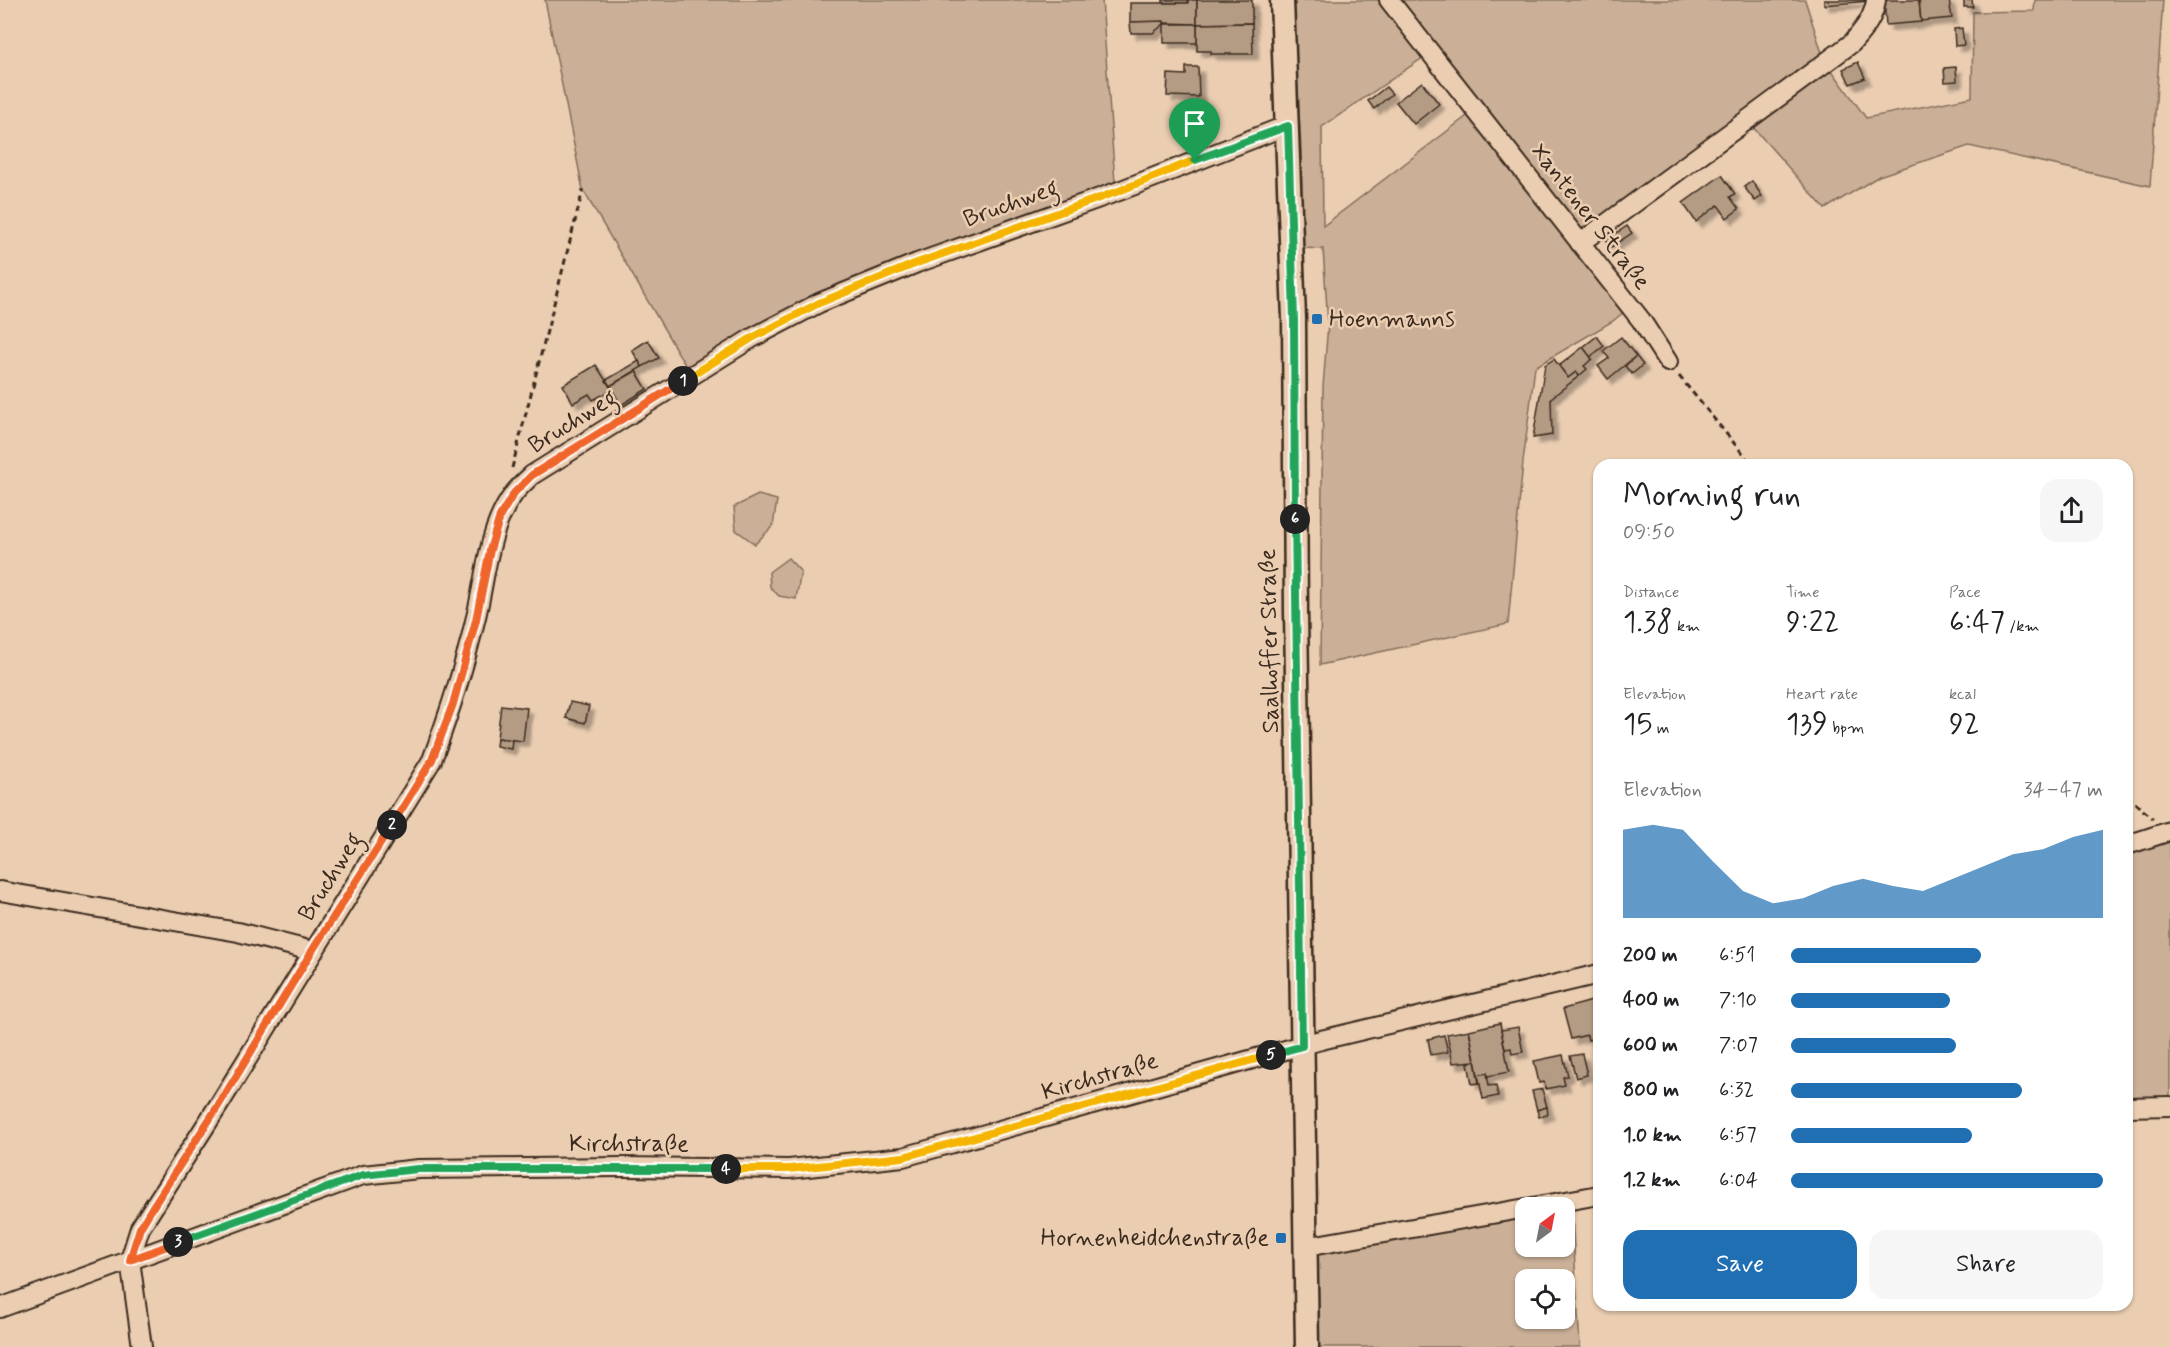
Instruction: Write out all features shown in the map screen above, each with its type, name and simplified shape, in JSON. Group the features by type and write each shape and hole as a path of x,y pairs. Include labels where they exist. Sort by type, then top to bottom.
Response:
{"main road":[{"name":"Saalhoffer Straße","path":"1282,0 1294,319 1307,1347"}],"street":[{"name":"Xantener Straße","path":"1389,0 1641,320 1668,363"},
{"path":"1580,243 1852,43 1866,27 1875,9 1876,0"},
{"name":"Bruchweg","path":"130,1260 140,1228 226,1094 312,951 432,760 453,704 476,620 490,550 500,516 514,493 532,475 752,338 819,303 917,263 1119,191 1272,130 1288,126"},
{"path":"2133,843 2169,831"},
{"path":"0,891 238,932 312,951"},
{"path":"1302,1046 1593,975"},
{"name":"Kirchstraße","path":"0,1308 363,1175 418,1169 623,1167 789,1169 903,1157 1302,1046"},
{"path":"2133,1107 2170,1106"},
{"path":"1575,1199 1593,1196"},
{"path":"1305,1246 1515,1210"},
{"path":"130,1260 142,1347"}],"path":[{"path":"511,473 583,190"},
{"path":"1668,363 1747,459"},
{"path":"2133,801 2169,831"}],"shaded area":[{"path":"545,0 1102,0 1115,183 954,242 688,370 583,190"},
{"path":"1293,0 1382,0 1424,57 1322,127 1323,226 1471,113 1625,311 1613,321 1535,367 1523,462 1508,624 1320,665 1323,387 1328,324 1323,249 1303,248 1301,149"},
{"path":"1397,0 1805,0 1822,53 1812,69 1585,229 1578,229"},
{"path":"2035,0 2163,0 2150,186 1969,146 1879,176 1825,209 1752,126 1831,69 1866,118 1972,97 1973,12 2034,11"},
{"path":"758,495 777,500 773,526 755,544 736,530 734,507"},
{"path":"788,558 801,572 796,599 779,596 770,587 769,572"},
{"path":"2170,831 2170,1106 2133,1107 2133,843"},
{"path":"1515,1210 1515,1257 1574,1257 1580,1347 1307,1347 1305,1247"}],"building":[{"path":"1163,0 1188,0 1188,3 1163,3"},
{"path":"1188,0 1197,0 1197,24 1130,22 1130,3 1188,3"},
{"path":"1197,0 1252,0 1252,23 1197,24"},
{"path":"1824,0 1870,0 1870,1 1824,5"},
{"path":"1884,0 1919,0 1921,22 1886,25"},
{"path":"1919,0 1949,0 1952,18 1921,21"},
{"path":"1964,0 1972,0 1973,7 1964,7"},
{"path":"1164,21 1164,24 1153,33 1131,33 1130,22"},
{"path":"1252,23 1253,54 1211,54 1211,51 1197,51 1197,24"},
{"path":"1164,24 1197,24 1197,43 1164,43"},
{"path":"1962,28 1964,45 1955,46 1954,29"},
{"path":"1858,62 1865,78 1850,84 1843,69"},
{"path":"1186,67 1198,67 1199,97 1167,96 1168,74 1186,75"},
{"path":"1956,67 1957,81 1945,82 1944,68"},
{"path":"1422,82 1439,104 1414,124 1396,102"},
{"path":"1386,87 1392,94 1374,109 1368,101"},
{"path":"1722,175 1735,194 1730,197 1739,209 1727,218 1718,205 1696,222 1683,203"},
{"path":"1752,181 1762,196 1755,201 1744,187"},
{"path":"1627,226 1632,233 1611,247 1606,240"},
{"path":"1597,336 1604,346 1590,357 1583,347"},
{"path":"1621,337 1636,356 1608,379 1598,366 1609,358 1603,351"},
{"path":"648,340 659,358 642,367 632,350"},
{"path":"1583,347 1592,359 1584,366 1587,369 1579,376 1576,372 1568,378 1559,366"},
{"path":"1636,356 1643,365 1632,374 1625,366"},
{"path":"1554,359 1568,378 1576,372 1579,376 1551,398 1552,435 1533,438 1545,365"},
{"path":"639,361 642,367 610,386 606,380"},
{"path":"596,365 612,390 593,400 589,394 573,403 563,385"},
{"path":"636,371 647,389 621,405 610,386"},
{"path":"570,702 589,706 585,723 566,718"},
{"path":"501,705 527,708 523,741 497,738"},
{"path":"497,738 512,740 511,749 496,746"},
{"path":"1592,1001 1593,1039 1588,1040 1587,1035 1571,1039 1563,1009"},
{"path":"1500,1023 1509,1072 1488,1076 1487,1073 1478,1075 1469,1030"},
{"path":"1518,1027 1523,1052 1512,1054 1511,1048 1505,1049 1501,1030"},
{"path":"1469,1030 1475,1061 1453,1063 1447,1034"},
{"path":"1444,1035 1448,1052 1431,1055 1428,1039"},
{"path":"1582,1054 1587,1075 1576,1078 1570,1056"},
{"path":"1563,1055 1568,1076 1563,1077 1565,1085 1546,1089 1544,1082 1539,1083 1534,1061"},
{"path":"1475,1061 1479,1083 1472,1084 1468,1063"},
{"path":"1487,1073 1489,1086 1496,1085 1498,1096 1483,1099 1478,1075"},
{"path":"1542,1089 1547,1107 1537,1110 1532,1091"},
{"path":"1547,1107 1548,1114 1539,1117 1537,1110"}],"place":[{"name":"Hoenmanns","path":"1317,319"},
{"name":"Hornenheidchenstraße","path":"1281,1238"}],"route":[{"path":"1288,126 1293,239 1302,1046 903,1157 789,1169 623,1167 418,1169 363,1175 130,1260 140,1228 152,1208 279,1009 312,951 432,760 453,704 476,620 490,550 500,516 514,493 532,475 752,338 819,303 917,263 1119,191 1195,160 1288,126"}]}
